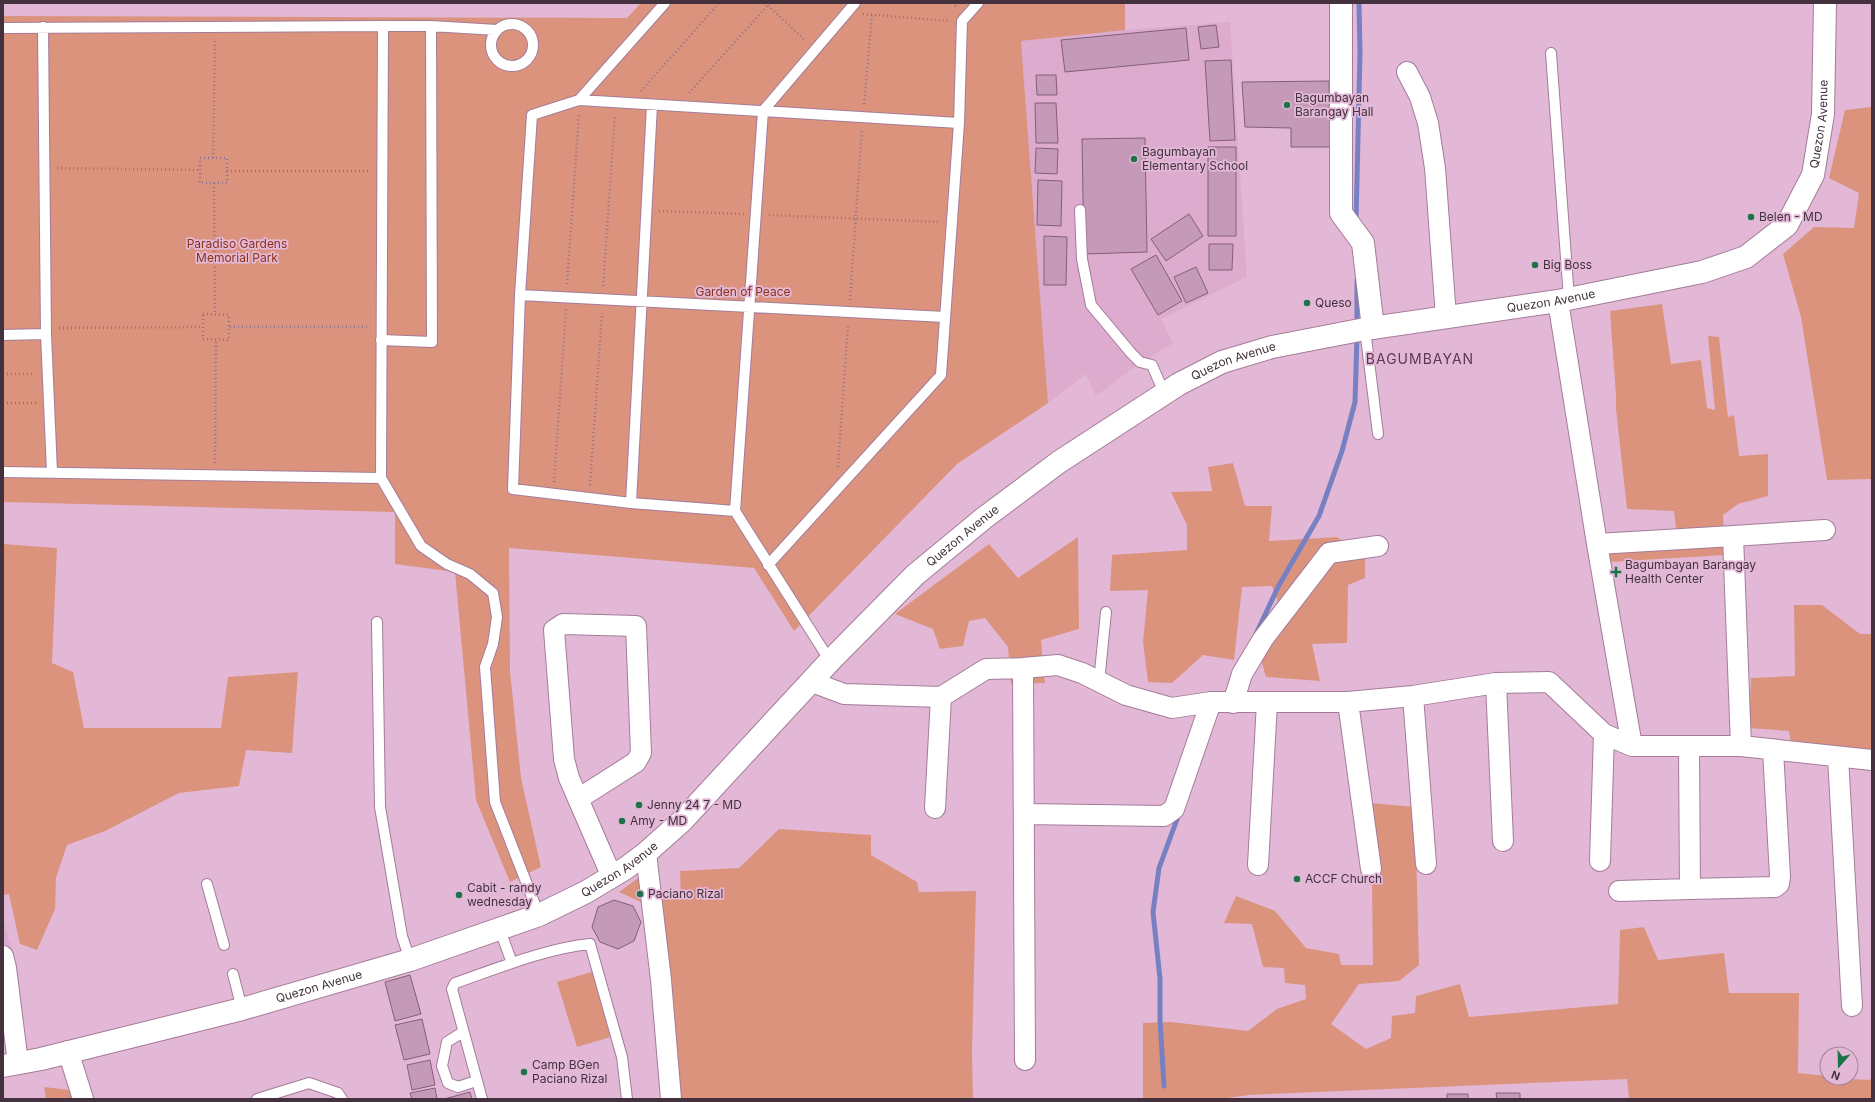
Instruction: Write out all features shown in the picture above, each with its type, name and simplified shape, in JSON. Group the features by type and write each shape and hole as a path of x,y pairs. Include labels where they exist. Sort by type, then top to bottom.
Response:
{"main road":[{"path":"1340,3 1341,213 1363,243 1369,328"},
{"name":"Quezon Avenue","path":"10,1064 242,1009 410,960 540,915 612,877 646,853 682,821 830,661 915,575 984,518 1059,462 1164,393 1222,362 1272,347 1369,328 1563,300 1702,272 1746,257 1787,225 1813,175 1823,114 1825,3"}],"street":[{"path":"1407,72 1420,96 1428,122 1435,168 1446,317"},
{"path":"1563,300 1597,544 1632,746"},
{"path":"1597,544 1825,530"},
{"path":"1733,536 1741,746"},
{"path":"1232,703 1242,674 1263,639 1329,553 1378,546"},
{"path":"578,799 636,762 641,754 636,626 563,624 554,630 564,759 569,778 578,799 612,877"},
{"path":"812,682 844,694 941,696 986,669 1058,665 1082,673 1126,695 1172,708 1211,702 1348,702 1413,696 1496,683 1549,682 1604,734 1632,746 1741,746 1872,760"},
{"path":"1023,668 1025,1060"},
{"path":"1496,683 1503,841"},
{"path":"935,808 941,696"},
{"path":"1413,696 1426,864"},
{"path":"1024,814 1164,816 1174,809 1211,702"},
{"path":"1348,702 1371,869"},
{"path":"1258,865 1267,703"},
{"path":"1600,862 1604,734"},
{"path":"1689,747 1690,889"},
{"path":"1619,891 1774,888 1779,884 1780,876 1773,750"},
{"path":"1838,757 1852,1006"},
{"path":"646,853 661,980 671,1099"},
{"path":"3,956 6,968 10,1064"},
{"path":"68,1051 83,1099"}],"lane":[{"path":"580,100 665,3"},
{"path":"830,661 735,511 763,112 855,3"},
{"path":"768,565 941,375 960,124 962,21 978,3"},
{"path":"3,28 431,26 497,30 510,23 518,24 530,33 534,46 532,54 527,60 514,66 500,62 491,50 491,43 497,30"},
{"path":"383,26 381,478 421,546 447,564 470,574 493,593 497,617 492,644 485,667 495,802 540,915"},
{"path":"381,340 432,342 431,26"},
{"path":"43,27 46,334 52,472"},
{"path":"1551,53 1563,300"},
{"path":"735,511 631,503 513,490 520,295 532,116 580,100 960,124"},
{"path":"631,503 652,105"},
{"path":"1080,210 1082,259 1091,305 1140,362 1152,364 1164,393"},
{"path":"520,295 945,317"},
{"path":"1369,328 1378,434"},
{"path":"3,335 46,334"},
{"path":"3,472 381,478"},
{"path":"1099,682 1106,612"},
{"path":"377,622 380,807 402,936 410,960"},
{"path":"207,884 224,944"},
{"path":"500,930 512,963"},
{"path":"482,1099 452,990 455,983 512,963 575,945 590,944 622,1057 627,1099"},
{"path":"233,974 242,1009"},
{"path":"463,1032 447,1042 442,1066 448,1083 458,1087 476,1081"},
{"path":"257,1099 309,1083 338,1093 342,1099"}],"path":[{"path":"630,103 719,3"},
{"path":"677,106 768,4 816,49"},
{"path":"847,13 962,21"},
{"path":"836,490 872,15"},
{"path":"214,158 215,26"},
{"path":"200,158 214,158 227,158 227,184 200,183 200,158"},
{"path":"44,168 200,170"},
{"path":"228,171 382,172"},
{"path":"214,183 215,314"},
{"path":"647,210 952,223"},
{"path":"203,314 229,315 230,327 230,340 203,339 203,314"},
{"path":"46,334 57,328 203,327"},
{"path":"230,327 381,327"},
{"path":"215,475 216,340"},
{"path":"3,374 47,374"},
{"path":"3,403 49,403"}],"shaded area":[{"name":"Bagumbayan Elementary School","path":"1230,22 1247,277 1161,319 1173,343 1137,365 1096,396 1086,374 1048,403 1021,41 1125,30"},
{"path":"3,916 17,974 3,980"}],"green space":[{"path":"641,3 1125,3 1125,30 1021,41 1048,403 957,464 794,631 754,568 509,548 510,671 521,778 541,867 510,882 476,800 455,572 395,564 395,512 3,502 3,16 627,18"},
{"path":"1872,107 1872,479 1827,480 1801,317 1783,254 1814,227 1854,228 1859,193 1829,178 1845,110"},
{"path":"1662,304 1671,364 1701,360 1707,408 1715,410 1708,336 1719,337 1728,417 1734,415 1739,456 1768,454 1768,496 1738,504 1723,515 1725,555 1609,562 1604,548 1678,543 1674,511 1627,509 1616,409 1610,311"},
{"path":"1233,463 1245,506 1272,506 1269,541 1337,537 1365,558 1365,578 1348,585 1347,643 1312,644 1320,681 1266,677 1259,652 1279,605 1272,586 1242,587 1234,660 1203,655 1172,683 1148,682 1143,642 1148,590 1110,591 1112,555 1187,550 1187,525 1171,492 1212,491 1208,467"},
{"path":"1078,537 1079,629 1041,640 1045,683 1011,684 1008,647 985,618 969,621 963,646 940,649 933,629 895,614 989,544 1018,578"},
{"path":"3,544 57,548 52,663 73,672 84,728 221,728 228,677 298,672 292,753 246,750 239,786 179,793 105,831 67,845 56,878 55,909 37,950 20,944 9,894 3,895"},
{"path":"1794,605 1822,605 1860,634 1872,634 1872,771 1794,761 1789,731 1749,728 1751,678 1795,676"},
{"path":"1371,803 1415,807 1419,965 1399,981 1359,984 1331,1024 1366,1049 1391,1038 1392,1016 1415,1013 1416,996 1460,984 1469,1017 1618,1004 1620,930 1644,927 1658,960 1724,953 1729,993 1799,993 1798,1073 1819,1075 1819,1086 1859,1086 1859,1079 1872,1080 1872,1099 1629,1099 1627,1079 1249,1095 1221,1099 1143,1099 1143,1023 1171,1022 1248,1031 1277,1009 1306,999 1305,985 1285,983 1284,968 1263,967 1252,924 1224,923 1236,896 1275,911 1306,948 1339,954 1341,965 1373,965"},
{"path":"779,829 871,835 871,855 917,882 919,892 976,891 972,1053 973,1099 680,1099 658,898 681,899 680,871 739,868"},
{"path":"641,876 643,903 619,892"},
{"path":"595,971 614,1036 577,1047 557,982"},
{"path":"44,1087 70,1090 72,1099 46,1099"}],"building":[{"path":"1216,25 1219,47 1201,49 1198,27"},
{"path":"1186,28 1189,60 1065,72 1061,40"},
{"path":"1231,60 1235,140 1210,141 1205,61"},
{"path":"1036,75 1056,75 1057,95 1037,95"},
{"name":"Bagumbayan Barangay Hall","path":"1329,81 1330,147 1291,147 1291,128 1245,127 1242,82"},
{"path":"1035,103 1056,103 1058,143 1036,143"},
{"path":"1145,138 1147,252 1084,254 1082,139"},
{"path":"1208,147 1236,147 1236,236 1208,236"},
{"path":"1036,148 1058,149 1057,174 1035,173"},
{"path":"1038,180 1062,181 1061,226 1037,225"},
{"path":"1189,214 1203,236 1166,261 1151,239"},
{"path":"1044,236 1067,237 1066,285 1044,285"},
{"path":"1209,244 1233,244 1232,270 1209,270"},
{"path":"1156,255 1182,301 1158,315 1131,269"},
{"path":"1196,267 1208,293 1186,303 1174,277"},
{"path":"614,900 633,906 641,922 634,941 618,949 600,942 592,927 598,907"},
{"path":"410,975 421,1014 395,1021 385,982"},
{"path":"422,1019 430,1054 404,1060 395,1025"},
{"path":"430,1060 435,1085 412,1090 407,1065"},
{"path":"435,1088 437,1099 412,1099 410,1093"},
{"path":"470,1092 472,1099 444,1099"},
{"path":"1496,1093 1520,1093 1520,1099 1497,1099"},
{"path":"1447,1094 1468,1094 1468,1099 1447,1099"}],"waterway":[{"path":"1356,222 1360,53 1359,3"},
{"path":"1357,280 1357,326"},
{"path":"1256,634 1279,585 1319,516 1342,451 1355,402 1357,336"},
{"path":"1164,1086 1160,1020 1160,979 1153,912 1159,868 1179,814"}],"place":[{"name":"Bagumbayan Barangay Hall","path":"1287,105"},
{"name":"Bagumbayan Elementary School","path":"1134,159"},
{"name":"Belen - MD","path":"1751,217"},
{"name":"Big Boss","path":"1535,265"},
{"name":"Queso","path":"1307,303"},
{"name":"Bagumbayan Barangay Health Center","path":"1616,572"},
{"name":"Jenny 24 7 - MD","path":"639,805"},
{"name":"Amy - MD","path":"622,821"},
{"name":"ACCF Church","path":"1297,879"},
{"name":"Paciano Rizal","path":"640,894"},
{"name":"Cabit - randy wednesday","path":"459,895"},
{"name":"Camp BGen Paciano Rizal","path":"524,1072"}],"district":[{"name":"BAGUMBAYAN","path":"1420,359"}],"park label":[{"name":"Paradiso Gardens Memorial Park","path":"237,251"},
{"name":"Garden of Peace","path":"743,292"}]}
